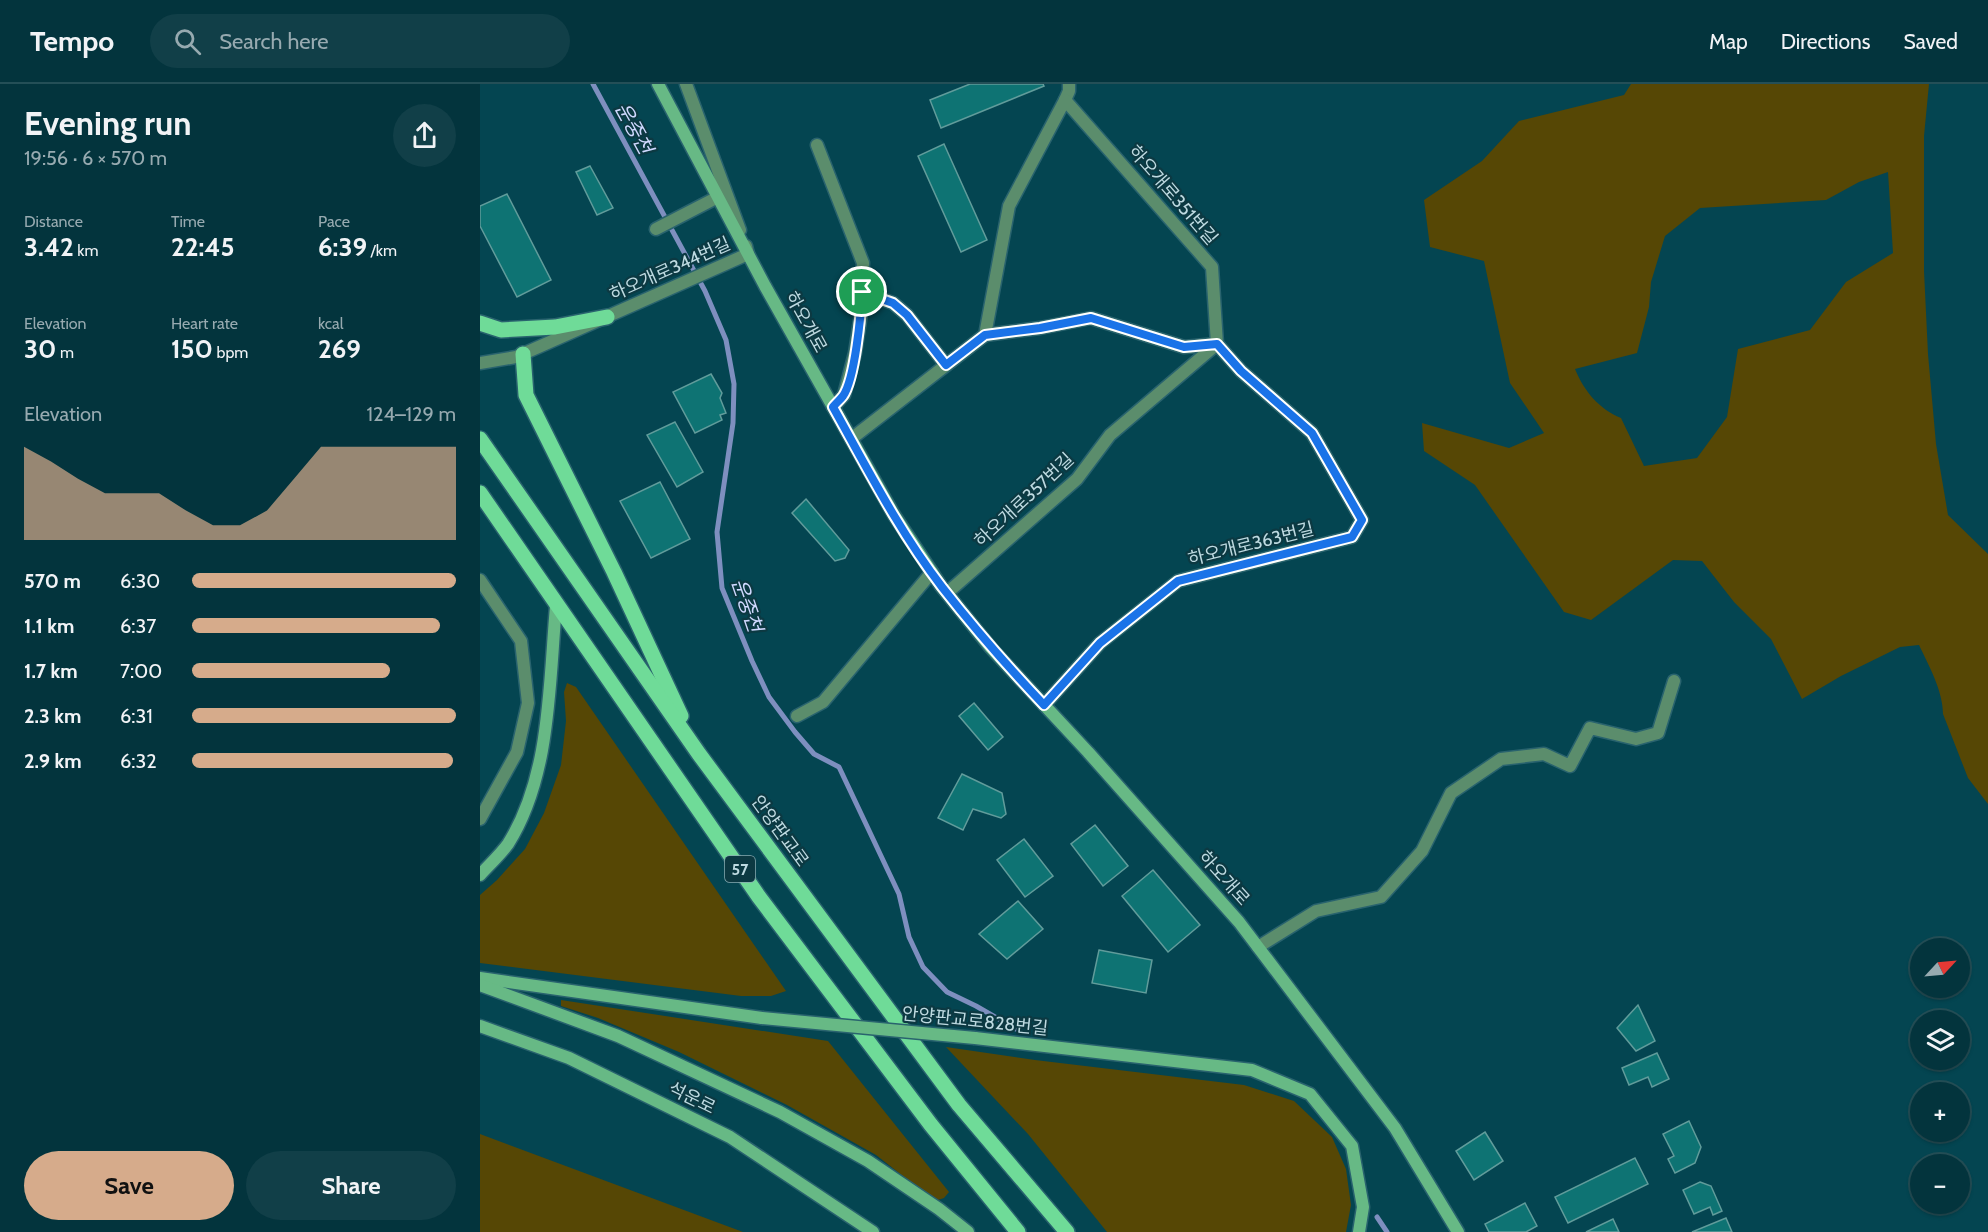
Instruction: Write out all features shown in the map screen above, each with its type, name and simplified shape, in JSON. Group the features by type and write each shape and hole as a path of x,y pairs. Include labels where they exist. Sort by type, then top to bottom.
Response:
{"main road":[{"path":"480,323 501,330 555,327 607,317"},
{"path":"523,354 526,395 614,572 699,754"},
{"name":"안양판교로","path":"480,439 699,754 958,1106 1067,1232"},
{"name":"57","path":"480,493 759,897 931,1125 1018,1232"}],"street":[{"name":"하오개로","path":"657,84 851,439 894,515 932,572 991,648 1230,911 1395,1128 1458,1232"},
{"path":"686,84 748,254"},
{"path":"985,335 1009,206 1065,100 1069,84"},
{"name":"하오개로351번길","path":"1065,100 1212,267 1217,344"},
{"path":"817,145 863,263 861,314 848,383 844,395 833,407"},
{"path":"656,229 718,197"},
{"name":"하오개로344번길","path":"480,363 523,354 748,254"},
{"path":"862,292 893,303 907,315 946,365"},
{"path":"851,439 985,335 1091,318 1184,347 1217,344"},
{"name":"하오개로363번길","path":"1044,705 1100,643 1178,581 1352,537 1362,520 1312,433 1241,371 1217,344"},
{"name":"하오개로357번길","path":"947,593 1077,479 1110,435 1217,344"},
{"path":"797,716 823,702 932,572"},
{"path":"480,580 521,641 528,703 517,752 480,819"},
{"path":"480,875 507,845 526,809 538,771 545,724 556,606"},
{"path":"1258,947 1316,910 1381,897 1422,851 1451,793 1501,759 1544,754 1570,766 1590,728 1636,739 1658,733 1674,681"},
{"name":"안양판교로828번길","path":"480,978 762,1018 975,1038 1252,1070 1310,1094 1353,1146 1363,1207 1359,1232"},
{"path":"480,985 618,1036 780,1112 868,1161 939,1209 968,1232"},
{"name":"석운로","path":"480,1026 569,1058 730,1137 873,1232"}],"shaded area":[{"path":"1631,84 1929,84 1924,136 1924,271 1928,354 1936,444 1948,515 1988,554 1988,804 1968,778 1943,714 1938,688 1919,645 1900,647 1841,676 1802,699 1771,639 1734,602 1702,561 1673,560 1591,620 1564,612 1475,485 1424,451 1422,423 1509,448 1544,433 1510,383 1484,261 1430,247 1424,200 1482,161 1519,121 1624,95","holes":["1888,172 1893,253 1846,282 1810,330 1738,349 1727,417 1697,458 1644,466 1621,418 1606,410 1593,398 1575,369 1637,353 1649,307 1651,282 1665,236 1700,208 1826,200 1859,182"]},
{"path":"567,683 576,687 786,991 771,996 741,996 480,963 480,895 525,849 544,813 561,765 566,721 564,692"},
{"path":"561,1000 828,1041 949,1192 944,1198 935,1201 876,1155 787,1105 679,1052 598,1018 561,1006"},
{"path":"946,1047 1244,1085 1294,1101 1332,1137 1346,1169 1351,1205 1346,1232 1107,1232 1028,1134"},
{"path":"480,1134 743,1232 480,1232"}],"building":[{"path":"970,84 1043,84 1044,86 941,128 930,100"},
{"path":"944,144 987,240 961,252 918,156"},
{"path":"590,166 613,208 597,215 576,172"},
{"path":"507,194 551,280 517,297 480,226 480,206"},
{"path":"711,374 722,393 720,398 726,413 720,415 722,420 695,433 673,392"},
{"path":"675,422 703,472 677,487 647,435"},
{"path":"660,482 690,539 651,558 620,501"},
{"path":"806,499 849,550 845,558 835,561 792,513"},
{"path":"974,703 1003,737 988,750 959,716"},
{"path":"962,774 1002,793 1006,814 1001,818 973,809 963,830 938,818"},
{"path":"1095,825 1128,866 1103,886 1071,844"},
{"path":"1024,839 1053,876 1025,897 997,860"},
{"path":"1153,870 1200,925 1168,952 1122,896"},
{"path":"1018,901 1043,929 1007,959 979,934"},
{"path":"1099,950 1152,960 1146,993 1092,983"},
{"path":"1638,1005 1655,1041 1636,1051 1617,1028"},
{"path":"1657,1053 1669,1079 1652,1087 1648,1077 1629,1085 1622,1068"},
{"path":"1689,1121 1701,1147 1695,1163 1675,1173 1668,1159 1674,1156 1663,1134"},
{"path":"1485,1132 1503,1161 1474,1180 1456,1151"},
{"path":"1635,1158 1648,1184 1568,1223 1555,1197"},
{"path":"1700,1182 1711,1186 1722,1211 1713,1215 1710,1207 1694,1214 1683,1190"},
{"path":"1525,1203 1537,1226 1526,1232 1489,1232 1485,1224"},
{"path":"1726,1218 1732,1232 1692,1232"},
{"path":"1613,1219 1619,1232 1586,1232"}],"waterway":[{"name":"운중천","path":"593,84 705,291 726,340 734,384 733,423 717,532 722,588 752,661 769,697 795,732 814,754 839,767 899,894 909,937 923,967 947,992 1016,1029"},
{"name":"운중천","path":"1377,1217 1387,1232"}],"route":[{"path":"862,292 893,303 907,315 946,365 985,335 1091,318 1184,347 1217,344 1241,371 1312,433 1362,520 1352,537 1178,581 1100,643 1044,705 991,648 941,586 894,515 833,407 844,395 848,383 861,314 862,292"}]}
